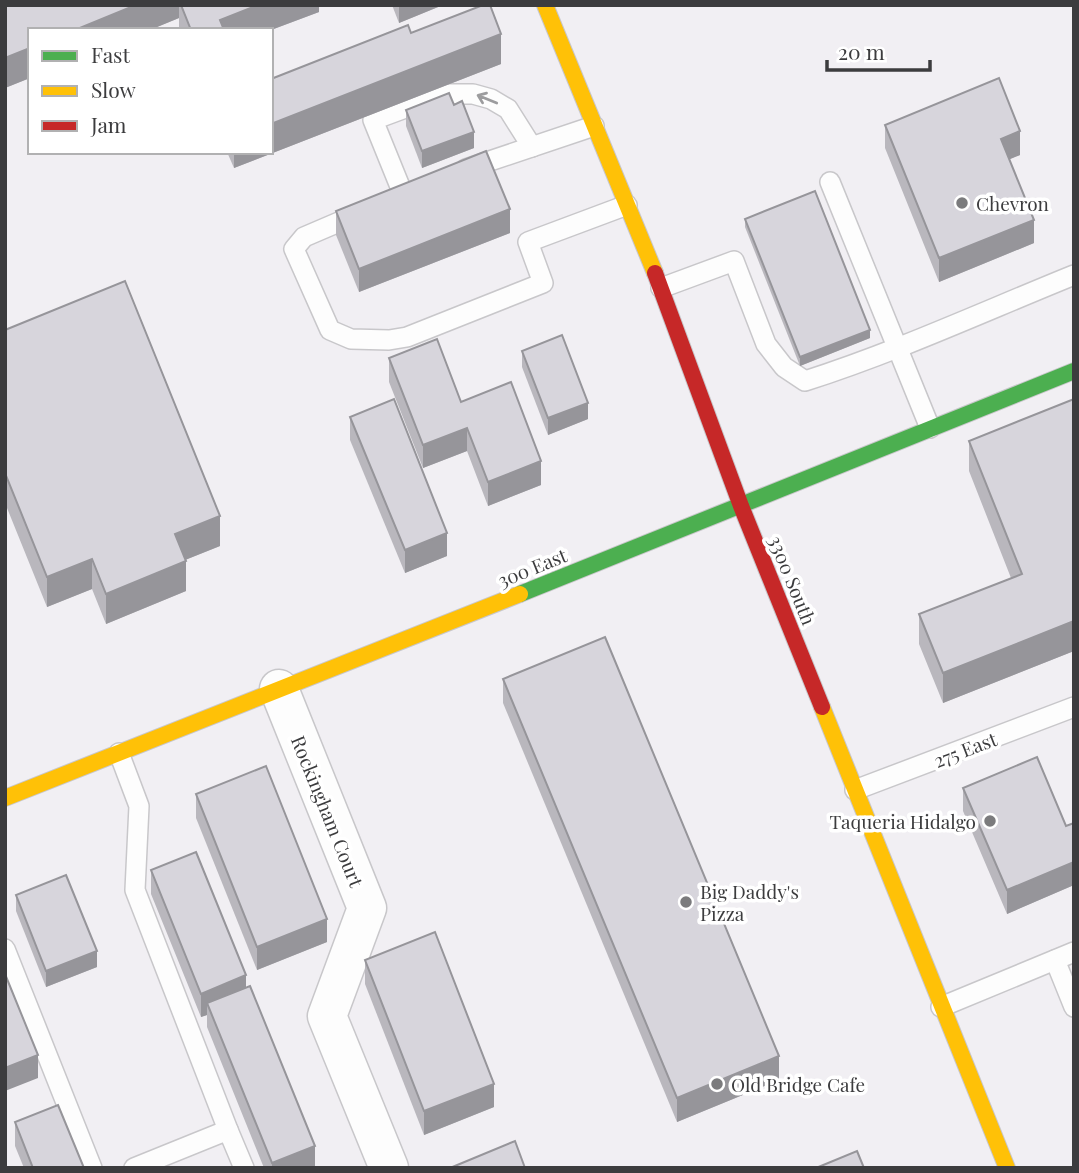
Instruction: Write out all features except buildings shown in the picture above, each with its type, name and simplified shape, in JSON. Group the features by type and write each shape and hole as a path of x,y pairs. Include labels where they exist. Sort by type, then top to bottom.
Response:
{"main road":[{"name":"3300 South","path":"545,5 661,288 741,506 1007,1168"},
{"name":"300 East","path":"5,798 1074,371"}],"street":[{"name":"Rockingham Court","path":"279,689 367,908 327,1016 389,1168"}],"lane":[{"path":"532,147 508,109 491,99 473,94 443,94 373,120 397,197 304,237 294,249 330,330 351,339 389,340 407,337 543,283 528,242 627,205"},
{"path":"454,173 594,125"},
{"path":"830,182 930,428"},
{"path":"661,288 734,261 766,344 784,367 805,380 898,346 1074,275"},
{"name":"275 East","path":"855,790 1074,707"},
{"path":"119,753 139,806 135,890 244,1168"},
{"path":"5,949 92,1168"},
{"path":"941,1007 1074,952"},
{"path":"1055,960 1074,1007"},
{"path":"134,1168 228,1130"}],"traffic: fast":[{"path":"520,594 1074,371"}],"traffic: slow":[{"path":"545,5 655,273"},
{"path":"5,798 520,594"},
{"path":"822,707 1007,1168"}],"traffic: jam":[{"path":"655,273 741,506 822,707"}],"place":[{"name":"Chevron","path":"962,203"},
{"name":"Taqueria Hidalgo","path":"990,821"},
{"name":"Big Daddy's Pizza","path":"686,902"},
{"name":"Old Bridge Cafe","path":"717,1084"}]}
